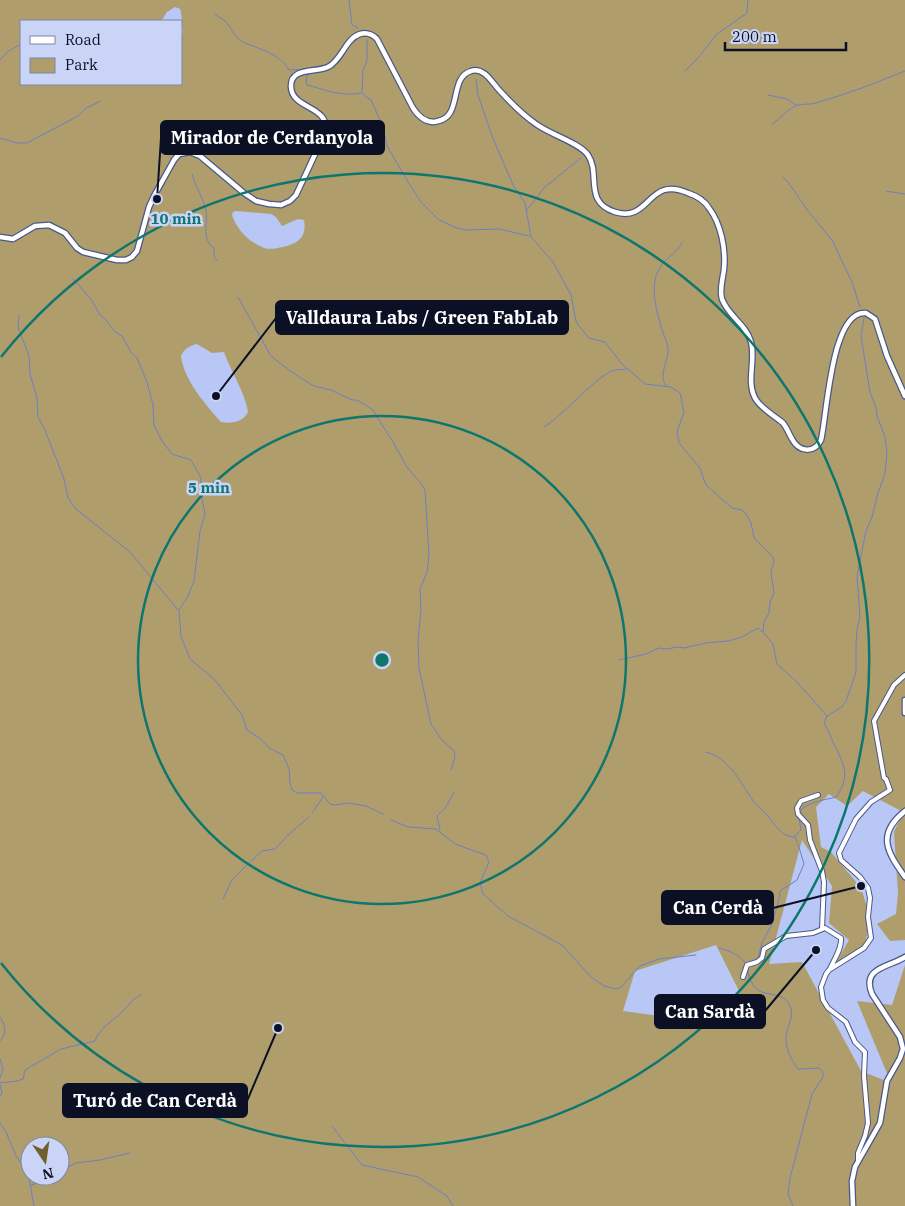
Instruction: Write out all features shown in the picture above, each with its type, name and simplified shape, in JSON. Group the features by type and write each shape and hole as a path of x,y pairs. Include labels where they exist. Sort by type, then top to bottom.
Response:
{"street":[{"path":"0,237 13,239 36,226 49,225 65,233 77,248 83,252 120,261 129,259 137,251 149,207 158,186 176,158 187,152 204,159 256,201 274,205 287,202 297,193 326,127 325,121 320,114 300,102 293,94 292,81 300,72 321,69 331,65 354,37 368,33 377,39 413,108 425,120 435,122 447,116 452,110 461,79 469,71 479,71 484,73 512,104 536,124 579,147 586,153 591,163 595,194 599,201 608,209 620,213 633,212 644,206 658,192 668,188 679,189 702,200 711,210 722,240 724,262 721,286 722,298 726,306 746,330 752,344 751,384 754,395 760,405 783,423 798,447 811,450 822,440 836,352 849,320 855,314 866,312 875,318 885,350 905,396"},
{"path":"829,970 864,948 871,938 868,917 870,898 868,888 860,877 841,860 839,852 856,819 871,802 890,790 884,778 874,721 894,685 905,675"},
{"path":"905,700 905,713"},
{"path":"818,795 801,801 797,808 798,814 808,825 810,840 822,870 825,895 822,929"},
{"path":"905,810 891,823 887,840 890,856 905,877"},
{"path":"743,978 747,966 762,958 764,948 786,936 813,932 825,928 841,938 841,947 821,987 823,1000 828,1008 846,1022 855,1042 865,1052 864,1076 868,1123 858,1154 858,1161"},
{"path":"853,1206 852,1181 854,1167 879,1126 887,1081 903,1049 900,1037 872,994 870,980 877,970 905,957"}],"green space":[{"path":"0,0 905,0 905,940 890,941 877,924 896,914 898,893 894,832 903,812 863,791 847,806 829,794 816,807 821,847 831,852 861,888 870,916 865,946 834,966 849,940 829,923 832,886 802,840 769,964 802,962 861,1071 891,1083 857,1001 892,1005 905,965 905,1206 0,1206","holes":["236,211 271,214 276,217 282,226 298,219 304,220 305,226 301,238 283,247 264,248 244,235 232,215","197,344 212,353 224,352 241,390 248,412 240,420 229,423 221,422 202,400 186,374 181,356 185,350","716,945 740,993 696,1021 623,1011 635,971"]}],"waterway":[{"path":"349,0 352,25 358,28"},
{"path":"685,71 717,34 747,13 748,0"},
{"path":"215,14 225,21 239,39 280,59 289,70 309,69"},
{"path":"367,40 367,61 363,70 362,92 371,100 383,127 387,146 421,202 439,220 457,228 466,230 499,229 529,236"},
{"path":"0,60 7,52 20,45"},
{"path":"772,124 796,106 828,100 905,71"},
{"path":"308,73 307,85 341,94 361,93"},
{"path":"476,79 478,95 492,136 513,185 525,203 531,237 553,262 564,282 571,295 576,321 579,326 589,338 605,342 621,363 645,384 671,387 680,393 684,412 677,432 679,443 700,468 708,487 732,508 742,510 746,514 751,523 754,538 773,557 774,562 771,572 774,593 770,602 769,613 764,622 763,632 773,644 777,664 797,682 827,716"},
{"path":"768,95 787,99 796,105"},
{"path":"0,138 17,143 27,143 78,116 85,109 100,101"},
{"path":"527,210 545,187 581,158"},
{"path":"192,174 205,206 206,236 210,245 214,248 214,257 218,261"},
{"path":"783,177 832,240 852,282 860,307"},
{"path":"886,191 905,194"},
{"path":"666,386 663,372 668,348 656,308 654,291 656,276 661,265 682,243"},
{"path":"73,279 91,299 100,315 114,331 122,336 131,352 137,358 147,382 153,405 154,425 162,441 172,454 191,460 201,478 200,489 205,514 200,531 194,581 187,598 179,610"},
{"path":"238,297 271,356 314,386 331,390 352,400 357,400 372,409 407,467 425,490 429,554 427,572 420,589 419,668 431,724 441,739 454,751 455,757 451,770"},
{"path":"19,315 18,327 29,356 30,374 37,398 38,417 64,479 68,498 76,509 130,552 178,610"},
{"path":"827,716 842,707 846,701 856,672 857,629 860,617 857,576 866,531 885,474 887,453 885,437 870,392 861,336 864,318"},
{"path":"544,427 608,373 627,369"},
{"path":"179,611 181,636 190,659 215,680 242,715 247,730 261,739 269,748 283,755 289,769 292,790 297,793 321,793 330,804 348,803 366,806 383,814"},
{"path":"619,660 646,654 659,648 684,648 728,641 742,637 758,628 763,632"},
{"path":"799,812 806,806 836,797 844,782 843,763 824,723 827,716"},
{"path":"706,752 722,760 734,772 754,802 779,830 786,835 794,837"},
{"path":"440,830 437,816 446,807 454,792"},
{"path":"312,813 323,797"},
{"path":"223,899 232,880 246,866 262,851 275,849 309,817"},
{"path":"794,837 801,830 799,818"},
{"path":"391,820 408,827 436,829 455,844 486,855 489,862 480,883 483,894 508,916 562,945 591,977 604,986 615,989 620,988 640,966 659,959 696,955"},
{"path":"795,837 797,842"},
{"path":"746,964 758,958 762,943 772,924 780,891 797,880 804,864 798,844"},
{"path":"719,948 734,953 746,964"},
{"path":"747,968 750,980 756,988 765,993 782,997 790,1006 792,1014 786,1045 795,1065 798,1069 819,1068 823,1072 823,1077 812,1094 790,1178 788,1194 793,1206"},
{"path":"0,1083 23,1079 25,1070 61,1049 95,1041 104,1027 118,1016 134,999 141,995"},
{"path":"0,1017 5,1029 0,1041"},
{"path":"0,1059 3,1069 0,1078"},
{"path":"0,1085 2,1093 0,1096"},
{"path":"0,1123 16,1156 28,1173 34,1206"},
{"path":"332,1126 362,1165 418,1177 447,1196 453,1206"},
{"path":"70,1166 76,1163 130,1153"}],"place":[{"name":"Mirador de Cerdanyola","path":"157,199"},
{"name":"Valldaura Labs / Green FabLab","path":"216,396"},
{"name":"Can Cerdà","path":"861,886"},
{"name":"Can Sardà","path":"816,950"},
{"name":"Turó de Can Cerdà","path":"278,1028"}]}
